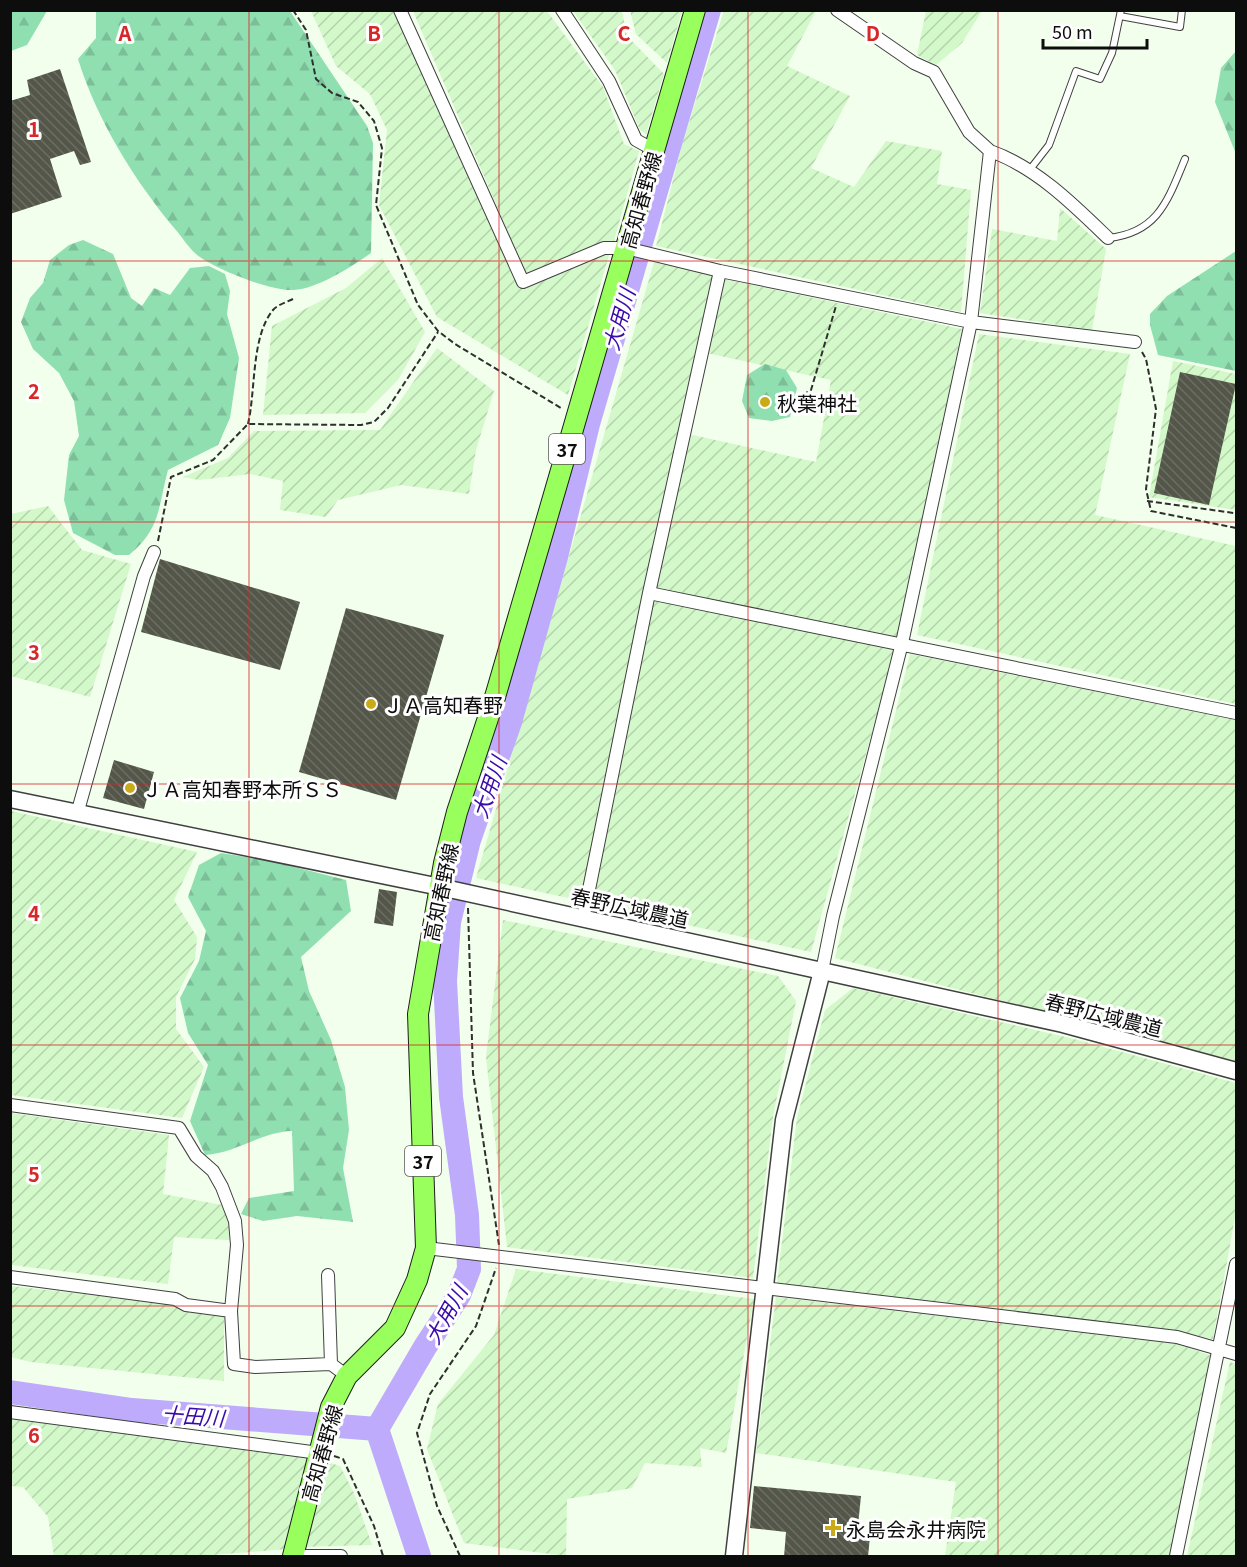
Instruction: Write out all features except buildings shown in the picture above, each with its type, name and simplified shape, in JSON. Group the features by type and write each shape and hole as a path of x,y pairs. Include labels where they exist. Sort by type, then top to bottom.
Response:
{"main road":[{"name":"高知春野線","path":"292,1556 339,1370 395,1328 417,1280 435,1249 418,1014 440,887 458,812 495,697 577,416 630,249 654,150 695,10"}],"street":[{"path":"400,10 523,282 604,248 630,249 720,271 971,322 1136,342"},
{"path":"562,10 609,81 636,140 654,150"},
{"path":"837,10 914,63 934,72 969,132 990,152 1020,163 1028,172 1068,199 1108,238"},
{"path":"734,1557 784,1120 902,643 971,322 990,152"},
{"path":"583,919 649,593 720,271"},
{"path":"77,814 144,576 154,552"},
{"path":"649,593 902,643 1236,714"},
{"name":"春野広域農道","path":"10,799 440,887 1063,1024 1236,1071"},
{"path":"10,1105 179,1128 196,1156 213,1171 235,1221 237,1245 231,1311 234,1364 339,1370 328,1275"},
{"path":"435,1249 1177,1337 1236,1354"},
{"path":"1176,1557 1221,1350 1236,1264"},
{"path":"10,1278 175,1299 186,1305 231,1311"},
{"path":"10,1412 320,1450"},
{"path":"292,1556 341,1557"}],"lane":[{"path":"1028,172 1049,145 1076,71 1100,79 1112,53 1121,13 1180,27 1182,10"},
{"path":"1108,238 1126,236 1150,224 1170,196 1185,159"}],"path":[{"path":"293,10 306,30 316,80 332,93 358,102 374,121 382,148 376,205 418,305 438,332 493,368 577,416"},
{"path":"778,404 790,403 811,390 816,381 840,295"},
{"path":"154,552 164,520 171,477 213,460 248,424 254,399 259,334 274,308 293,299"},
{"path":"248,424 361,425 374,422 388,408 438,332"},
{"path":"1136,342 1146,359 1156,409 1146,489 1151,511 1236,528"},
{"path":"1147,501 1234,513"},
{"path":"460,1557 437,1506 417,1433 429,1394 476,1326 498,1255 473,1073 468,893"},
{"path":"320,1450 343,1459 374,1526 383,1557"}],"green space":[{"path":"11,10 47,11 27,45 11,51"},
{"path":"724,10 816,11 787,66 850,96 811,168 854,187 886,141 942,151 937,184 971,190 961,312 656,246 682,145"},
{"path":"926,10 982,11 962,43 936,65 917,55"},
{"path":"96,11 290,11 367,126 373,143 371,253 324,281 294,290 284,290 243,278 215,266 196,254 131,170 95,104 78,59 96,38"},
{"path":"311,11 394,11 521,289 602,254 609,255 568,395 437,317 379,205 387,130 370,94 336,66"},
{"path":"413,11 547,11 603,87 624,144 639,151 614,241 526,274"},
{"path":"573,11 622,11 627,36 664,74 646,134 640,130 615,70"},
{"path":"630,11 682,11 667,63 636,34"},
{"path":"1236,51 1236,154 1215,102 1221,68"},
{"path":"1060,208 1106,249 1092,330 980,313 992,229 1057,241"},
{"path":"83,240 113,254 131,298 142,306 154,288 170,295 190,268 209,266 225,274 230,291 227,314 239,358 230,418 218,445 168,470 153,526 129,555 115,555 73,533 64,500 69,455 79,436 74,401 59,373 33,349 21,322 30,298 43,283 50,260 69,245"},
{"path":"1236,251 1236,371 1158,355 1150,325 1150,314 1167,296"},
{"path":"382,258 425,332 398,380 365,413 263,415 272,326 346,288"},
{"path":"654,262 715,274 582,901 476,878"},
{"path":"723,279 962,329 898,637 653,589 688,434 816,462 831,380 707,353"},
{"path":"979,334 1130,354 1095,515 1236,546 1236,704 917,635"},
{"path":"437,348 494,391 476,450 469,494 401,485 338,500 326,517 280,510 283,481 250,474 199,480 183,477 228,458 254,431 380,430"},
{"path":"1173,361 1236,374 1236,510 1149,497"},
{"path":"765,364 786,370 797,388 790,417 772,421 749,418 742,401 747,375"},
{"path":"48,506 82,550 131,564 90,697 11,676 11,514"},
{"path":"651,598 896,646 811,952 592,904"},
{"path":"910,654 1236,720 1236,1061 835,958"},
{"path":"11,811 197,852 174,900 197,937 195,959 176,997 176,1029 204,1067 182,1118 11,1095"},
{"path":"221,853 271,861 346,880 351,911 301,957 309,991 331,1040 345,1087 349,1130 343,1168 353,1222 297,1216 263,1221 241,1214 249,1198 294,1191 292,1131 270,1135 227,1151 205,1155 190,1121 208,1065 188,1033 180,998 199,961 206,931 188,897 199,865"},
{"path":"503,920 778,976 796,1001 773,1117 753,1278 507,1247 486,1057"},
{"path":"853,988 1074,1039 1236,1083 1236,1212 1213,1339 1176,1331 777,1283 797,1118 825,1010"},
{"path":"11,1113 169,1135 163,1194 222,1205 229,1223 229,1240 174,1237 168,1284 11,1265"},
{"path":"516,1269 754,1299 726,1453 700,1448 702,1467 645,1463 632,1488 567,1499 566,1556 464,1543 427,1449 438,1404 494,1335"},
{"path":"11,1286 173,1304 185,1311 224,1317 224,1381 31,1362 11,1357"},
{"path":"776,1297 1178,1344 1212,1356 1170,1556 945,1556 956,1482 756,1453"},
{"path":"1230,1362 1236,1364 1236,1556 1187,1556"},
{"path":"11,1419 309,1456 286,1549 201,1556 54,1556 48,1517 23,1487 11,1486"},
{"path":"324,1461 340,1466 354,1493 372,1545 302,1547"}],"waterway":[{"name":"大用川","path":"419,1556 377,1429 425,1347 459,1295 469,1269 467,1215 451,1097 445,981 449,922 469,840 510,722 556,557 588,424 709,10"},
{"name":"十田川","path":"10,1392 132,1410 377,1429"}],"place":[{"name":"秋葉神社","path":"765,402"},
{"name":"ＪＡ高知春野","path":"371,704"},
{"name":"ＪＡ高知春野本所ＳＳ","path":"130,788"},
{"name":"永島会永井病院","path":"833,1528"}]}
